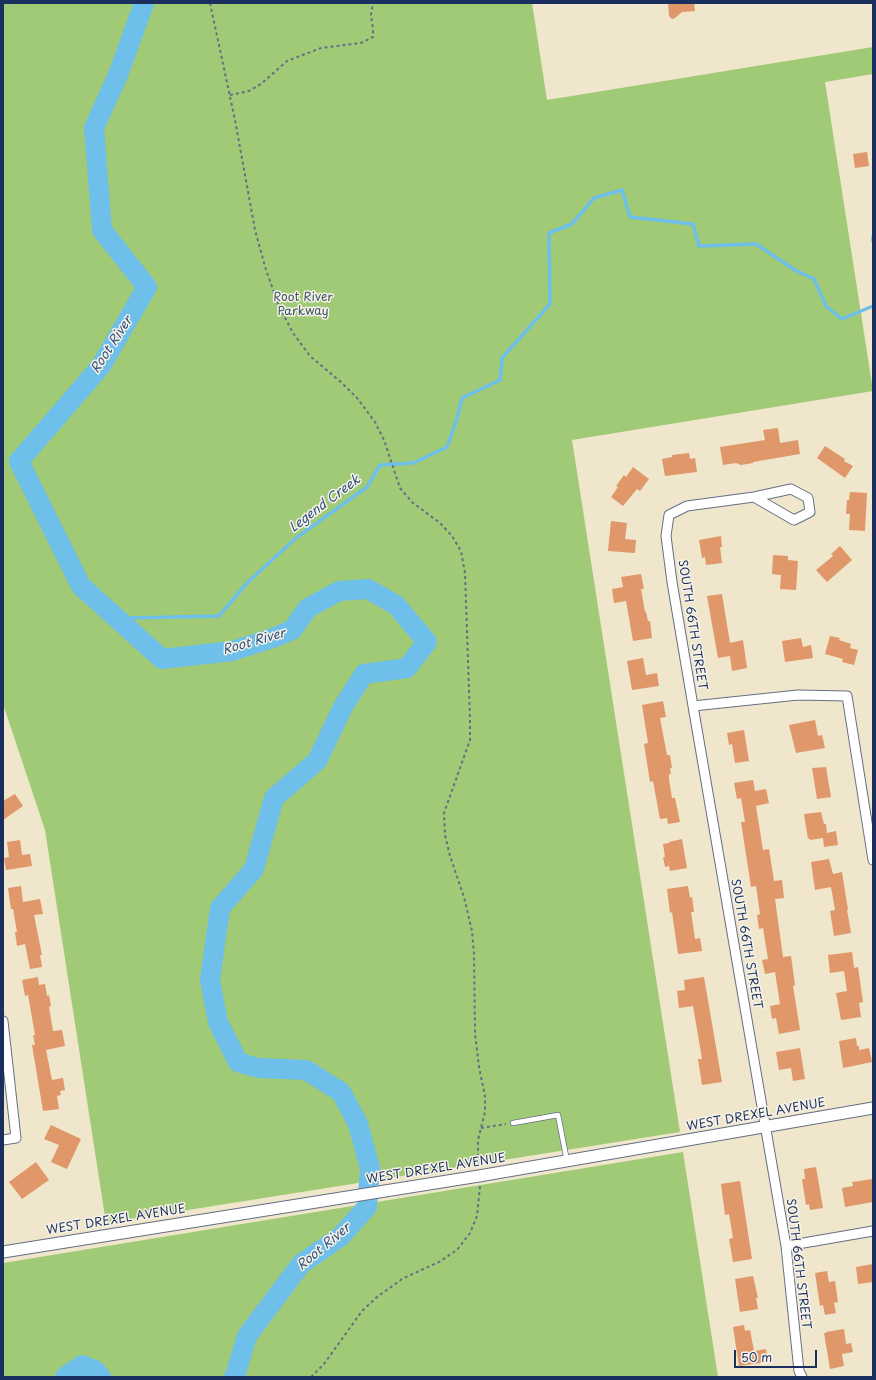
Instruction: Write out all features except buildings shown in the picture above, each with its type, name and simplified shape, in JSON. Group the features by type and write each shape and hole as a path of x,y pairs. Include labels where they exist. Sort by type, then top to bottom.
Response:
{"street":[{"path":"791,489 808,498 810,512 794,520 754,497 791,489"},
{"name":"SOUTH 66TH STREET","path":"754,497 687,506 669,515 666,536 672,582 764,1126 786,1246 799,1371 802,1377"},
{"path":"693,706 798,695 847,696 873,860"},
{"path":"3,1021 16,1138 3,1140"},
{"name":"WEST DREXEL AVENUE","path":"3,1252 399,1189 873,1108"},
{"path":"786,1246 873,1231"}],"lane":[{"path":"513,1123 558,1115 567,1160"}],"path":[{"path":"210,3 230,95 255,230 266,270 279,306 293,333 310,356 357,398 375,422 384,440 400,488 414,503 440,523 452,536 461,551 465,573 470,740 444,814 445,834 450,856 464,897 472,931 474,954 475,1033 479,1066 485,1096 485,1112 478,1140 478,1162"},
{"path":"230,95 249,91 261,84 287,61 321,48 361,43 373,37 371,14 373,3"},
{"path":"481,1128 513,1123"},
{"path":"311,1377 324,1364 362,1311 377,1297 402,1279 439,1262 457,1250 470,1233 477,1216 480,1187"}],"green space":[{"name":"Root River Parkway","path":"3,3 532,3 547,100 873,47 873,74 825,82 873,391 572,440 680,1132 106,1223 45,830 3,704"},
{"path":"683,1152 718,1377 3,1377 3,1263"}],"waterway":[{"name":"Root River","path":"144,3 118,75 94,128 102,230 147,287 101,366 19,461 81,586 162,659 232,651 273,638 292,630 308,608 339,591 368,589 396,605 427,642 407,668 364,674 343,707 317,761 274,798 254,869 220,908 210,980 218,1022 238,1062 258,1068 306,1070 341,1092 358,1124 370,1168 367,1207 340,1237 301,1264 247,1336 234,1377"},
{"name":"Legend Creek","path":"97,600 115,607 128,618 219,616 247,583 296,538 367,487 380,465 413,463 447,447 457,419 462,398 500,380 502,358 550,304 549,233 572,224 594,198 622,190 630,217 693,224 699,246 756,244 795,270 814,279 826,306 842,319 873,306"},
{"name":"Root River","path":"65,1377 82,1365 95,1370 101,1377"}]}
